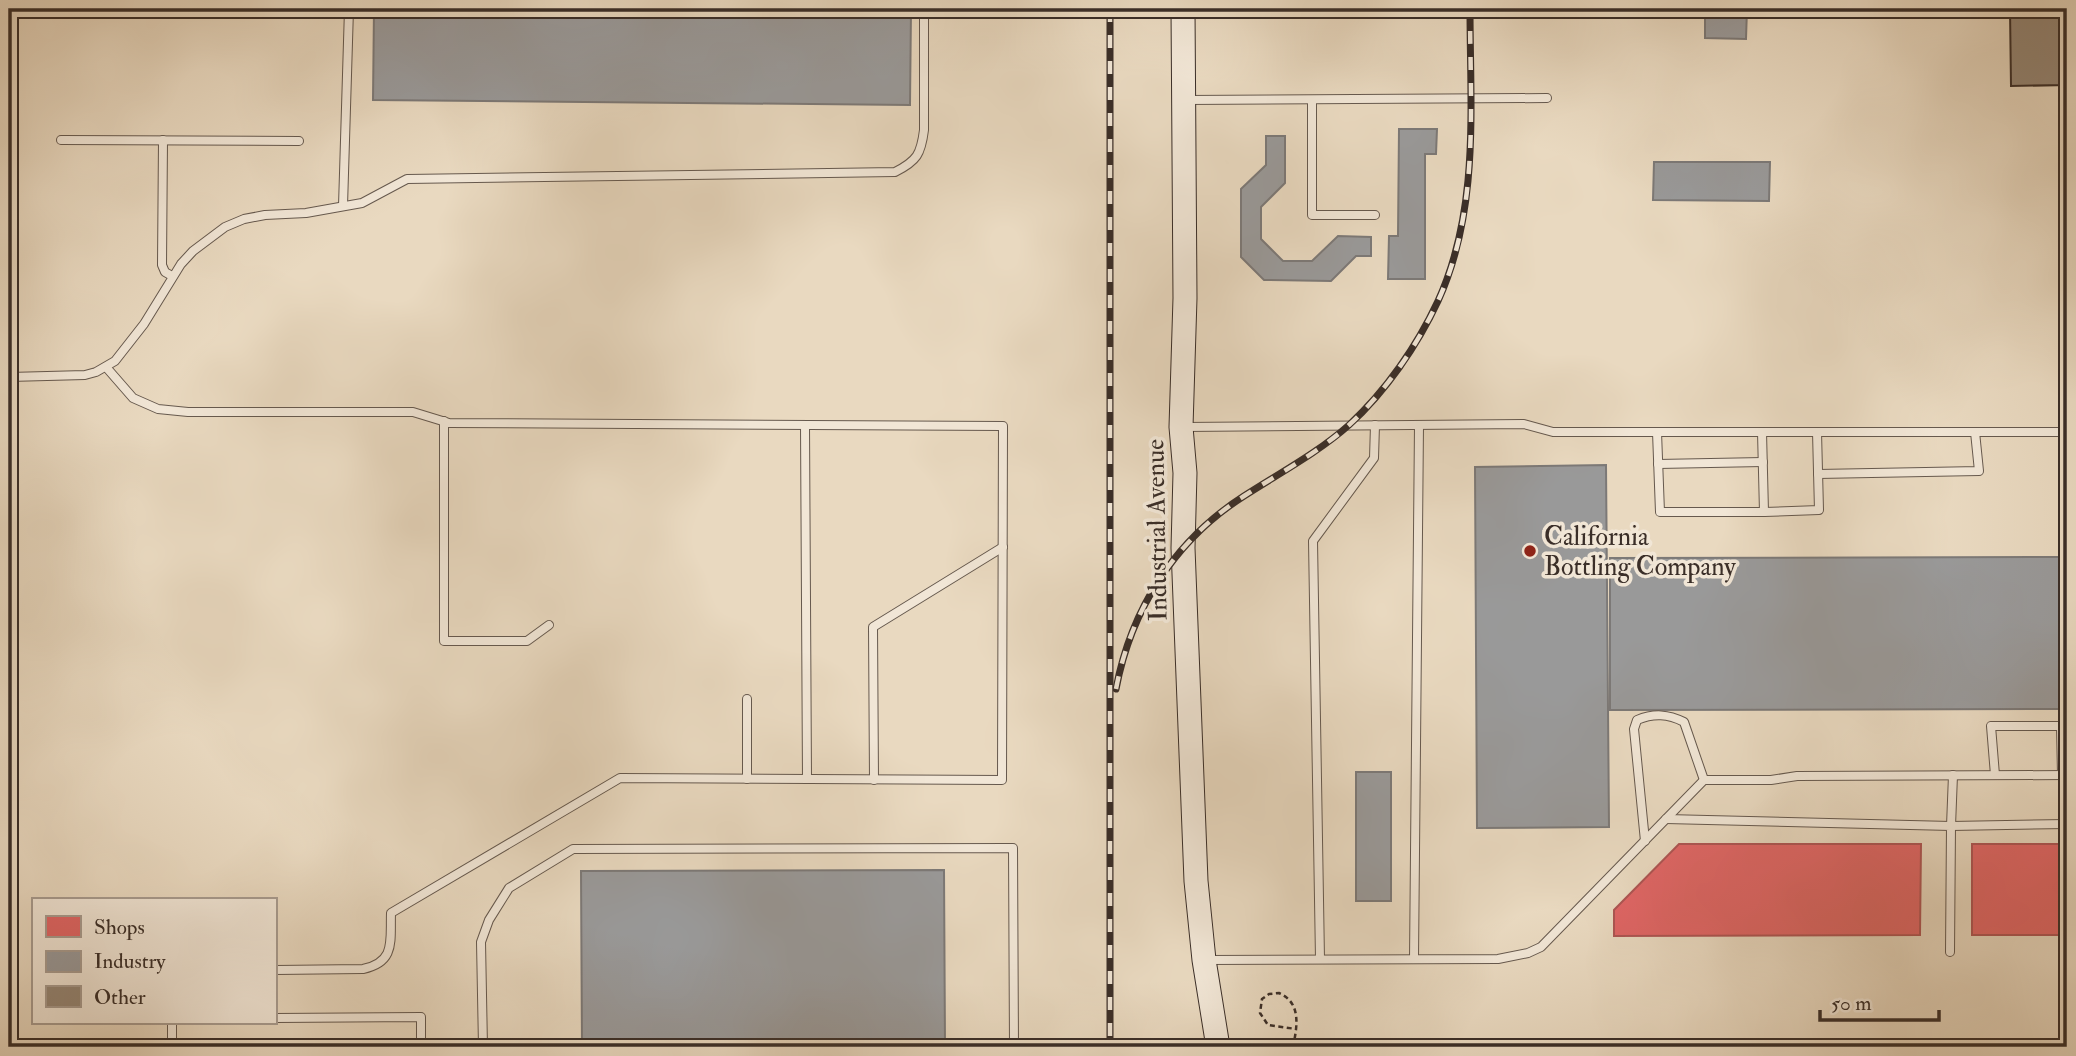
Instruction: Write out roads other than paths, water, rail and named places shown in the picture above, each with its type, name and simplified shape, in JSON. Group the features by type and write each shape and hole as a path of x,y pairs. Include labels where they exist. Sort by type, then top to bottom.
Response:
{"street":[{"name":"Industrial Avenue","path":"1183,9 1183,548 1193,839 1204,960 1218,1047"}],"lane":[{"path":"343,206 349,9"},
{"path":"9,377 73,377 96,372 115,361 130,344 172,276 193,251 225,227 244,219 265,215 306,213 362,203 407,179 895,172 911,164 921,150 924,130 924,9"},
{"path":"1184,100 1547,99"},
{"path":"1312,100 1312,215 1375,215"},
{"path":"61,140 299,141"},
{"path":"163,140 162,265 165,272 172,276"},
{"path":"106,367 133,398 159,409 201,412 413,412 444,421 1003,426 1002,780 620,778 391,913 390,947 385,960 376,966 363,969 276,970"},
{"path":"444,421 444,641 527,641 549,625"},
{"path":"1181,427 1524,424 1553,432 2067,432"},
{"path":"805,425 807,779"},
{"path":"1320,959 1313,541 1374,458 1375,425"},
{"path":"1414,959 1419,425"},
{"path":"1657,432 1660,512 1819,510 1817,432"},
{"path":"1762,432 1765,512"},
{"path":"1818,474 1979,471 1975,432"},
{"path":"1658,464 1763,461"},
{"path":"874,780 873,627 1003,547"},
{"path":"747,699 747,779"},
{"path":"1645,841 1634,729 1637,720 1649,715 1671,715 1684,722 1704,780"},
{"path":"1204,960 1513,957 1541,947 1704,780 1771,780 1797,776 2065,775 2064,726 1991,726 1995,775"},
{"path":"1950,952 1953,775"},
{"path":"1666,819 1951,826 2067,824"},
{"path":"483,1047 481,942 489,920 509,888 572,849 972,848 1013,848 1014,1047"},
{"path":"276,1017 421,1017 421,1047"},
{"path":"172,1047 173,1024"},
{"path":"2011,1047 2067,1046"}],"railway":[{"path":"1110,9 1110,1047"},
{"path":"1116,689 1123,660 1145,604 1177,555 1219,514 1312,454 1363,412 1388,383 1430,318 1451,266 1467,194 1471,120 1470,9"}],"place":[{"name":"California Bottling Company","path":"1530,551"}]}
